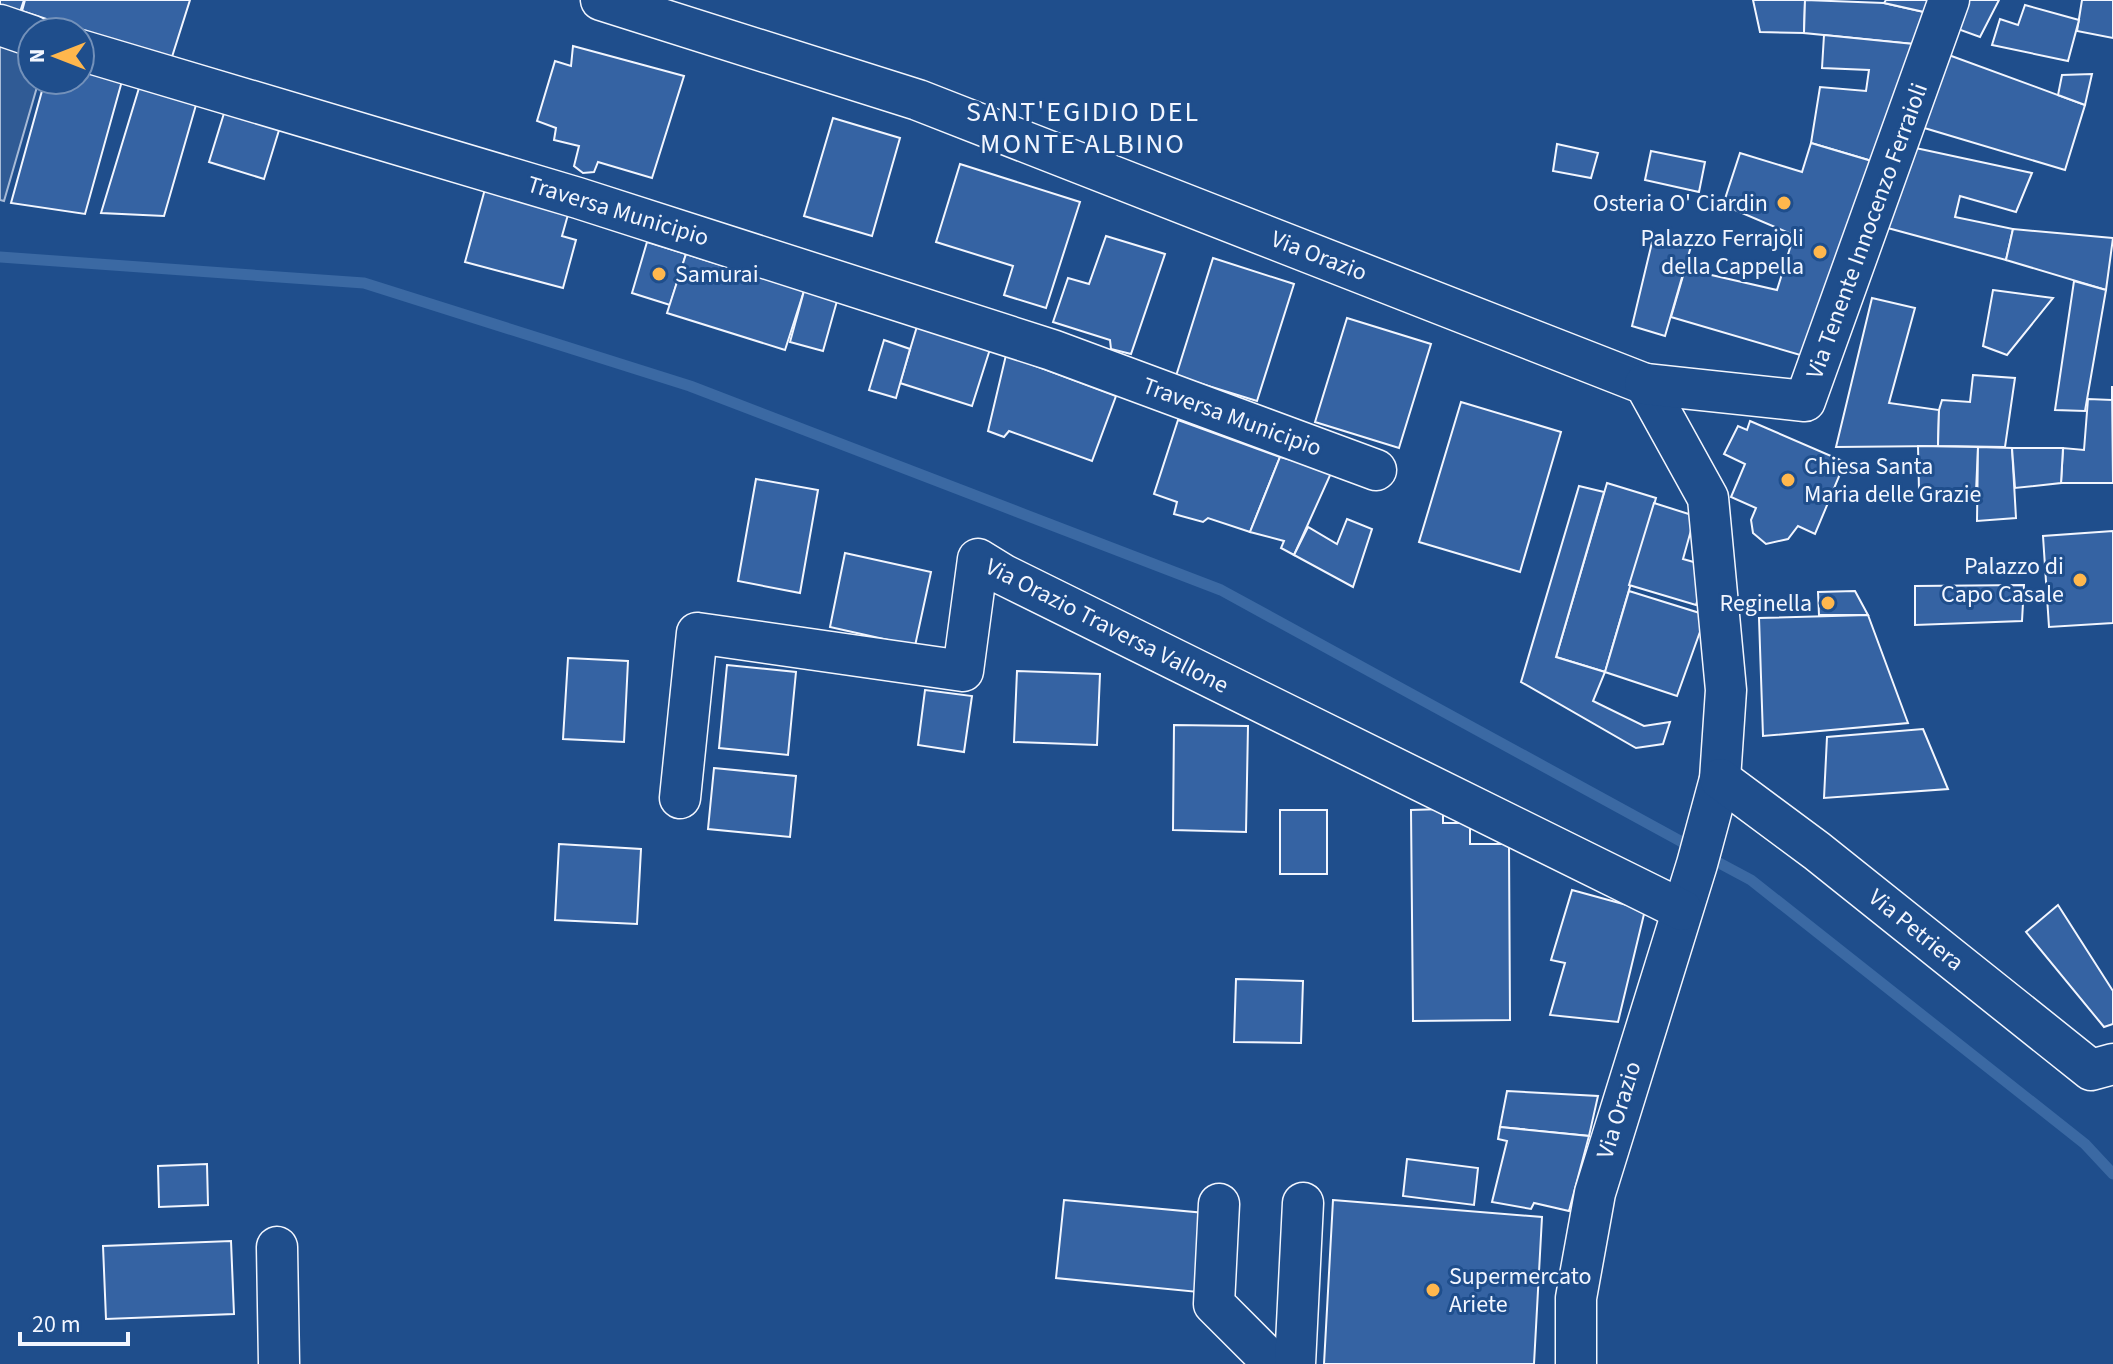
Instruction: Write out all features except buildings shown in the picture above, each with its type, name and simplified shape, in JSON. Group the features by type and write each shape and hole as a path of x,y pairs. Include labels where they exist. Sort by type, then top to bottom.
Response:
{"street":[{"name":"Via Orazio","path":"601,0 662,10 918,100 1645,384"},
{"name":"Via Tenente Innocenzo Ferraioli","path":"1645,384 1805,401 1949,0"},
{"name":"Traversa Municipio","path":"96,55 578,198 1038,345 1376,470"},
{"path":"1645,384 1708,498 1726,690 1720,779"},
{"name":"Via Orazio Traversa Vallone","path":"680,798 697,633 963,671 978,559 1204,675 1682,910"},
{"name":"Via Orazio","path":"1576,1364 1576,1298 1595,1193 1697,864 1720,779"},
{"name":"Via Petriera","path":"1720,779 1817,851 2091,1070 2113,1064"},
{"path":"1295,1364 1303,1203"},
{"path":"1219,1204 1214,1304 1274,1364"},
{"path":"277,1247 279,1364"}],"shaded area":[{"path":"0,46 16,51 16,96 34,96 4,201 0,200"}],"waterway":[{"path":"0,257 364,283 690,386 1221,590 1693,848"},
{"path":"1708,857 1751,880 2085,1144 2113,1174"}],"place":[{"name":"Osteria O' Ciardin","path":"1784,203"},
{"name":"Palazzo Ferrajoli della Cappella","path":"1820,252"},
{"name":"Samurai","path":"659,274"},
{"name":"Chiesa Santa Maria delle Grazie","path":"1788,480"},
{"name":"Palazzo di Capo Casale","path":"2080,580"},
{"name":"Reginella","path":"1828,603"},
{"name":"Supermercato Ariete","path":"1433,1290"}],"district":[{"name":"SANT'EGIDIO DEL MONTE ALBINO","path":"1083,128"}]}
